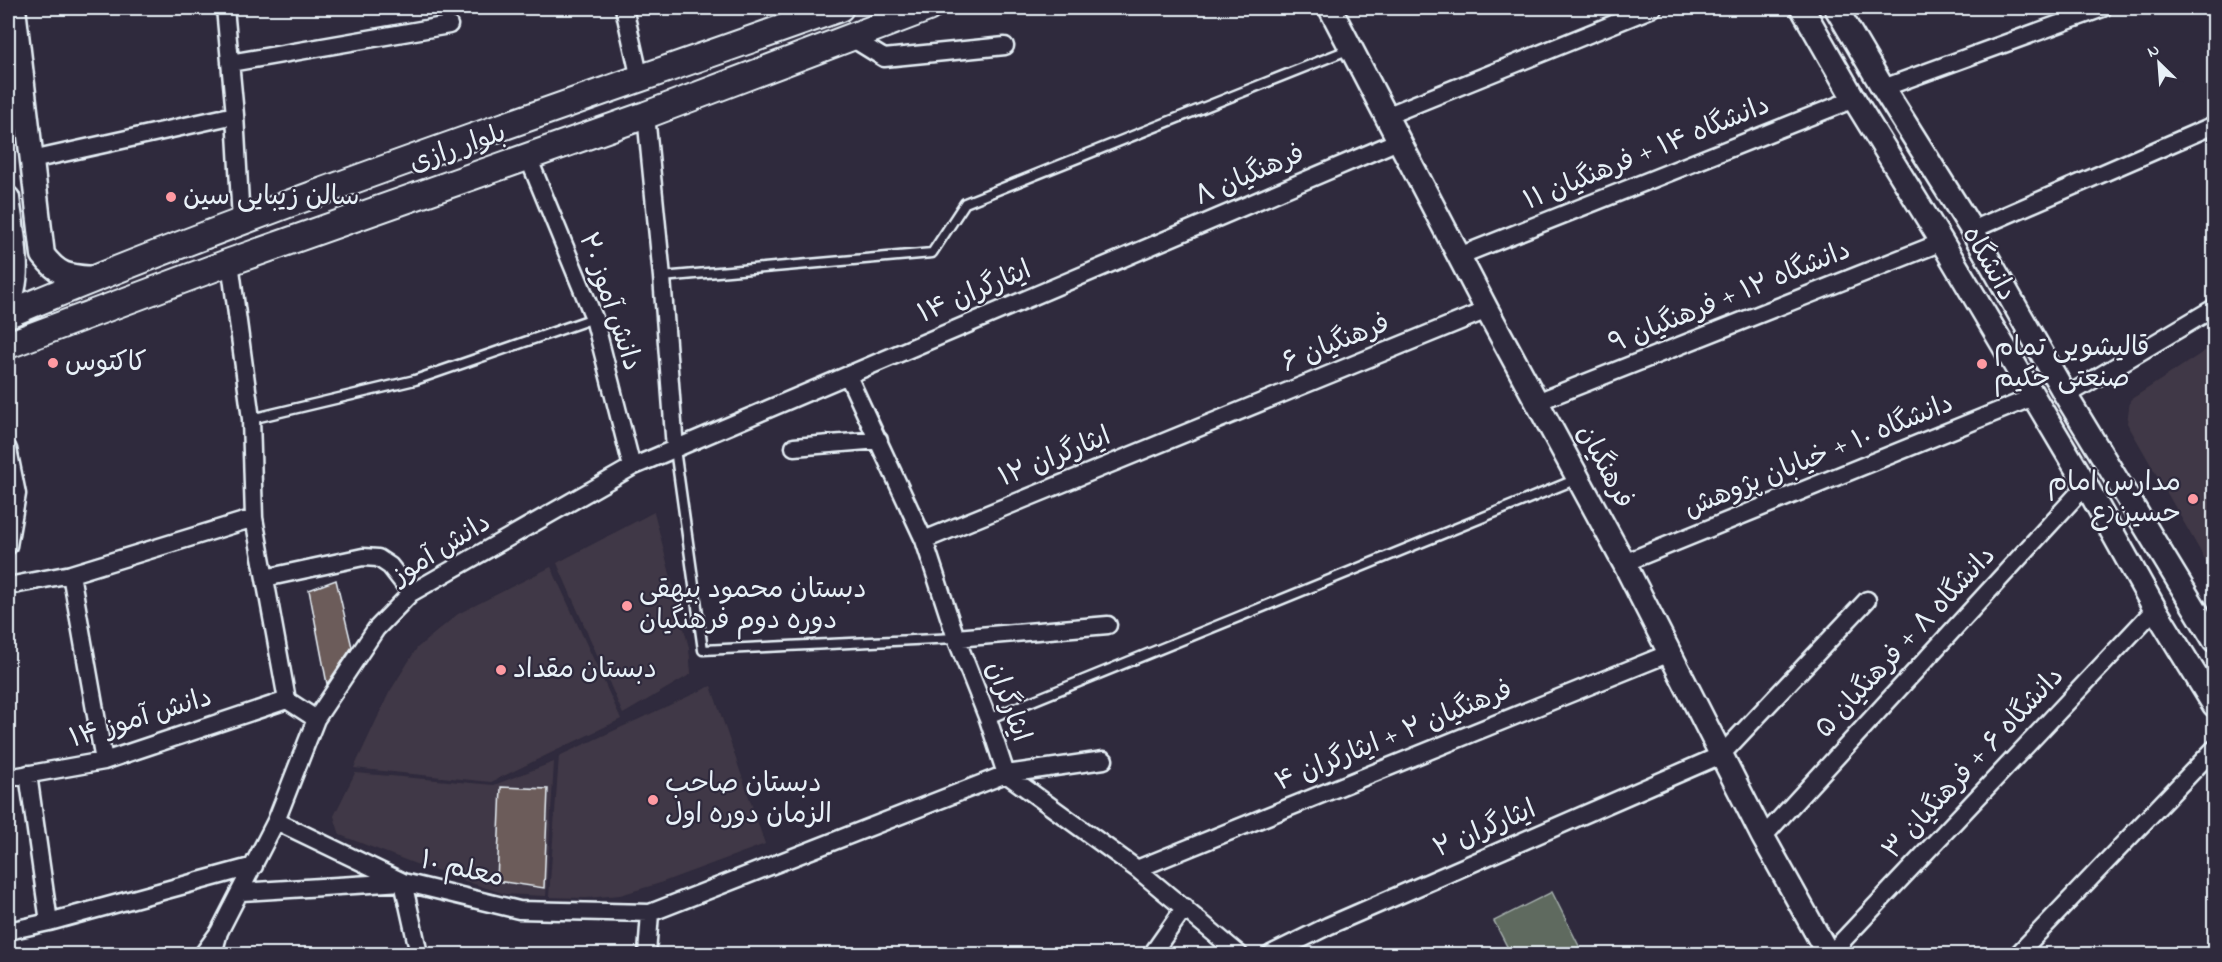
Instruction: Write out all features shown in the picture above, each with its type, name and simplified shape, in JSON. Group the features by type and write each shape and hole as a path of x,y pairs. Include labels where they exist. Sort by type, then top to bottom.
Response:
{"main road":[{"path":"14,8 43,255 51,265 67,276 93,278"},
{"name":"بلوار رازی","path":"8,314 93,278 241,222 840,8"},
{"name":"بلوار رازی","path":"8,345 379,208 646,114 928,8"},
{"name":"فرهنگیان","path":"1330,8 1486,310 1624,563 1763,837 1829,954"},
{"name":"دانشگاه","path":"1802,8 1854,99 2086,485 2155,609 2214,705"},
{"name":"دانشگاه","path":"1838,8 1882,88 1972,230 2066,396 2214,640"},
{"path":"367,176 379,208"},
{"path":"8,302 14,282 15,265 8,203 36,202"},
{"path":"2131,567 2158,549"}],"street":[{"path":"225,8 235,115 241,222"},
{"path":"624,8 640,79"},
{"path":"1386,116 1653,8"},
{"path":"1882,88 2103,8"},
{"path":"231,63 449,25"},
{"path":"850,37 884,58 1005,46"},
{"name":"دانشگاه ۱۴ + فرهنگیان ۱۱","path":"1459,256 1854,99"},
{"path":"646,114 662,277 675,449"},
{"path":"32,160 235,115"},
{"path":"1972,230 2214,125"},
{"name":"فرهنگیان ۸","path":"1123,258 1398,141"},
{"name":"دانش آموز ۲۰","path":"528,157 594,318 632,467"},
{"name":"دانشگاه ۱۲ + فرهنگیان ۹","path":"1537,402 1942,242"},
{"name":"ایثارگران ۱۴","path":"848,376 1123,258"},
{"path":"230,262 251,419 254,518 287,700 316,719"},
{"path":"2066,396 2214,308"},
{"name":"فرهنگیان ۶","path":"1205,425 1486,310"},
{"name":"ایثارگران","path":"848,376 924,540 956,638 988,719 1006,774 1137,869 1239,954"},
{"name":"دانش آموز","path":"219,932 276,820 316,719 376,629 411,593 632,467 848,376"},
{"name":"دانشگاه ۱۰ + خیابان پژوهش","path":"1624,563 2033,397"},
{"name":"ایثارگران ۱۲","path":"924,540 1205,425"},
{"path":"794,447 879,440"},
{"path":"8,449 17,494 8,546"},
{"name":"دانشگاه ۸ + فرهنگیان ۵","path":"1763,837 2086,485"},
{"path":"8,586 70,574 254,518"},
{"path":"265,578 363,557 378,558 390,566 411,593"},
{"path":"70,574 104,761"},
{"path":"1721,755 1867,600"},
{"name":"دانشگاه ۶ + فرهنگیان ۳","path":"1829,954 2155,609"},
{"path":"956,638 1108,625"},
{"name":"فرهنگیان ۲ + ایثارگران ۴","path":"1137,869 1670,653"},
{"name":"دانش آموز ۱۴","path":"8,778 104,761 287,700"},
{"path":"2018,954 2214,749"},
{"name":"ایثارگران ۲","path":"1271,954 1328,926 1721,755"},
{"path":"647,954 650,913 1006,774 1104,760"},
{"path":"28,774 49,922"},
{"name":"معلم ۱۰","path":"276,820 403,882 519,910 650,913"},
{"path":"8,931 254,866"},
{"path":"241,892 403,882 419,954"},
{"path":"1152,954 1185,907"},
{"path":"202,954 219,932"},
{"path":"213,954 219,932"}],"lane":[{"path":"662,277 932,253 965,203 1351,49"},
{"path":"251,419 415,380 594,318"},
{"path":"675,449 703,650 956,638"},
{"path":"988,719 1577,478"}],"shaded area":[{"name":"مدارس امام حسین(ع","path":"2214,345 2214,575 2127,423 2130,400"},
{"name":"دبستان محمود بیهقی دوره دوم فرهنگیان","path":"654,512 689,648 691,674 623,714 557,563"},
{"name":"دبستان مقداد","path":"551,567 621,719 491,782 354,768 389,693 417,648 458,614"},
{"name":"دبستان صاحب الزمان دوره اول","path":"711,686 765,844 657,884 620,895 586,898 549,897 559,756"},
{"path":"554,762 546,896 505,894 462,880 450,873 429,869 340,835 334,816 355,773 494,785"}],"green space":[{"path":"1552,892 1583,954 1511,954 1494,921"}],"building":[{"path":"336,580 352,647 327,684 309,590"},
{"path":"501,787 548,789 544,888 497,881"}],"place":[{"name":"سالن زیبایی سین","path":"171,197"},
{"name":"کاکتوس","path":"53,363"},
{"name":"قالیشویی تمام صنعتی حکیم","path":"1982,364"},
{"name":"مدارس امام حسین(ع","path":"2193,499"},
{"name":"دبستان محمود بیهقی دوره دوم فرهنگیان","path":"627,606"},
{"name":"دبستان مقداد","path":"501,670"},
{"name":"دبستان صاحب الزمان دوره اول","path":"653,800"}]}
